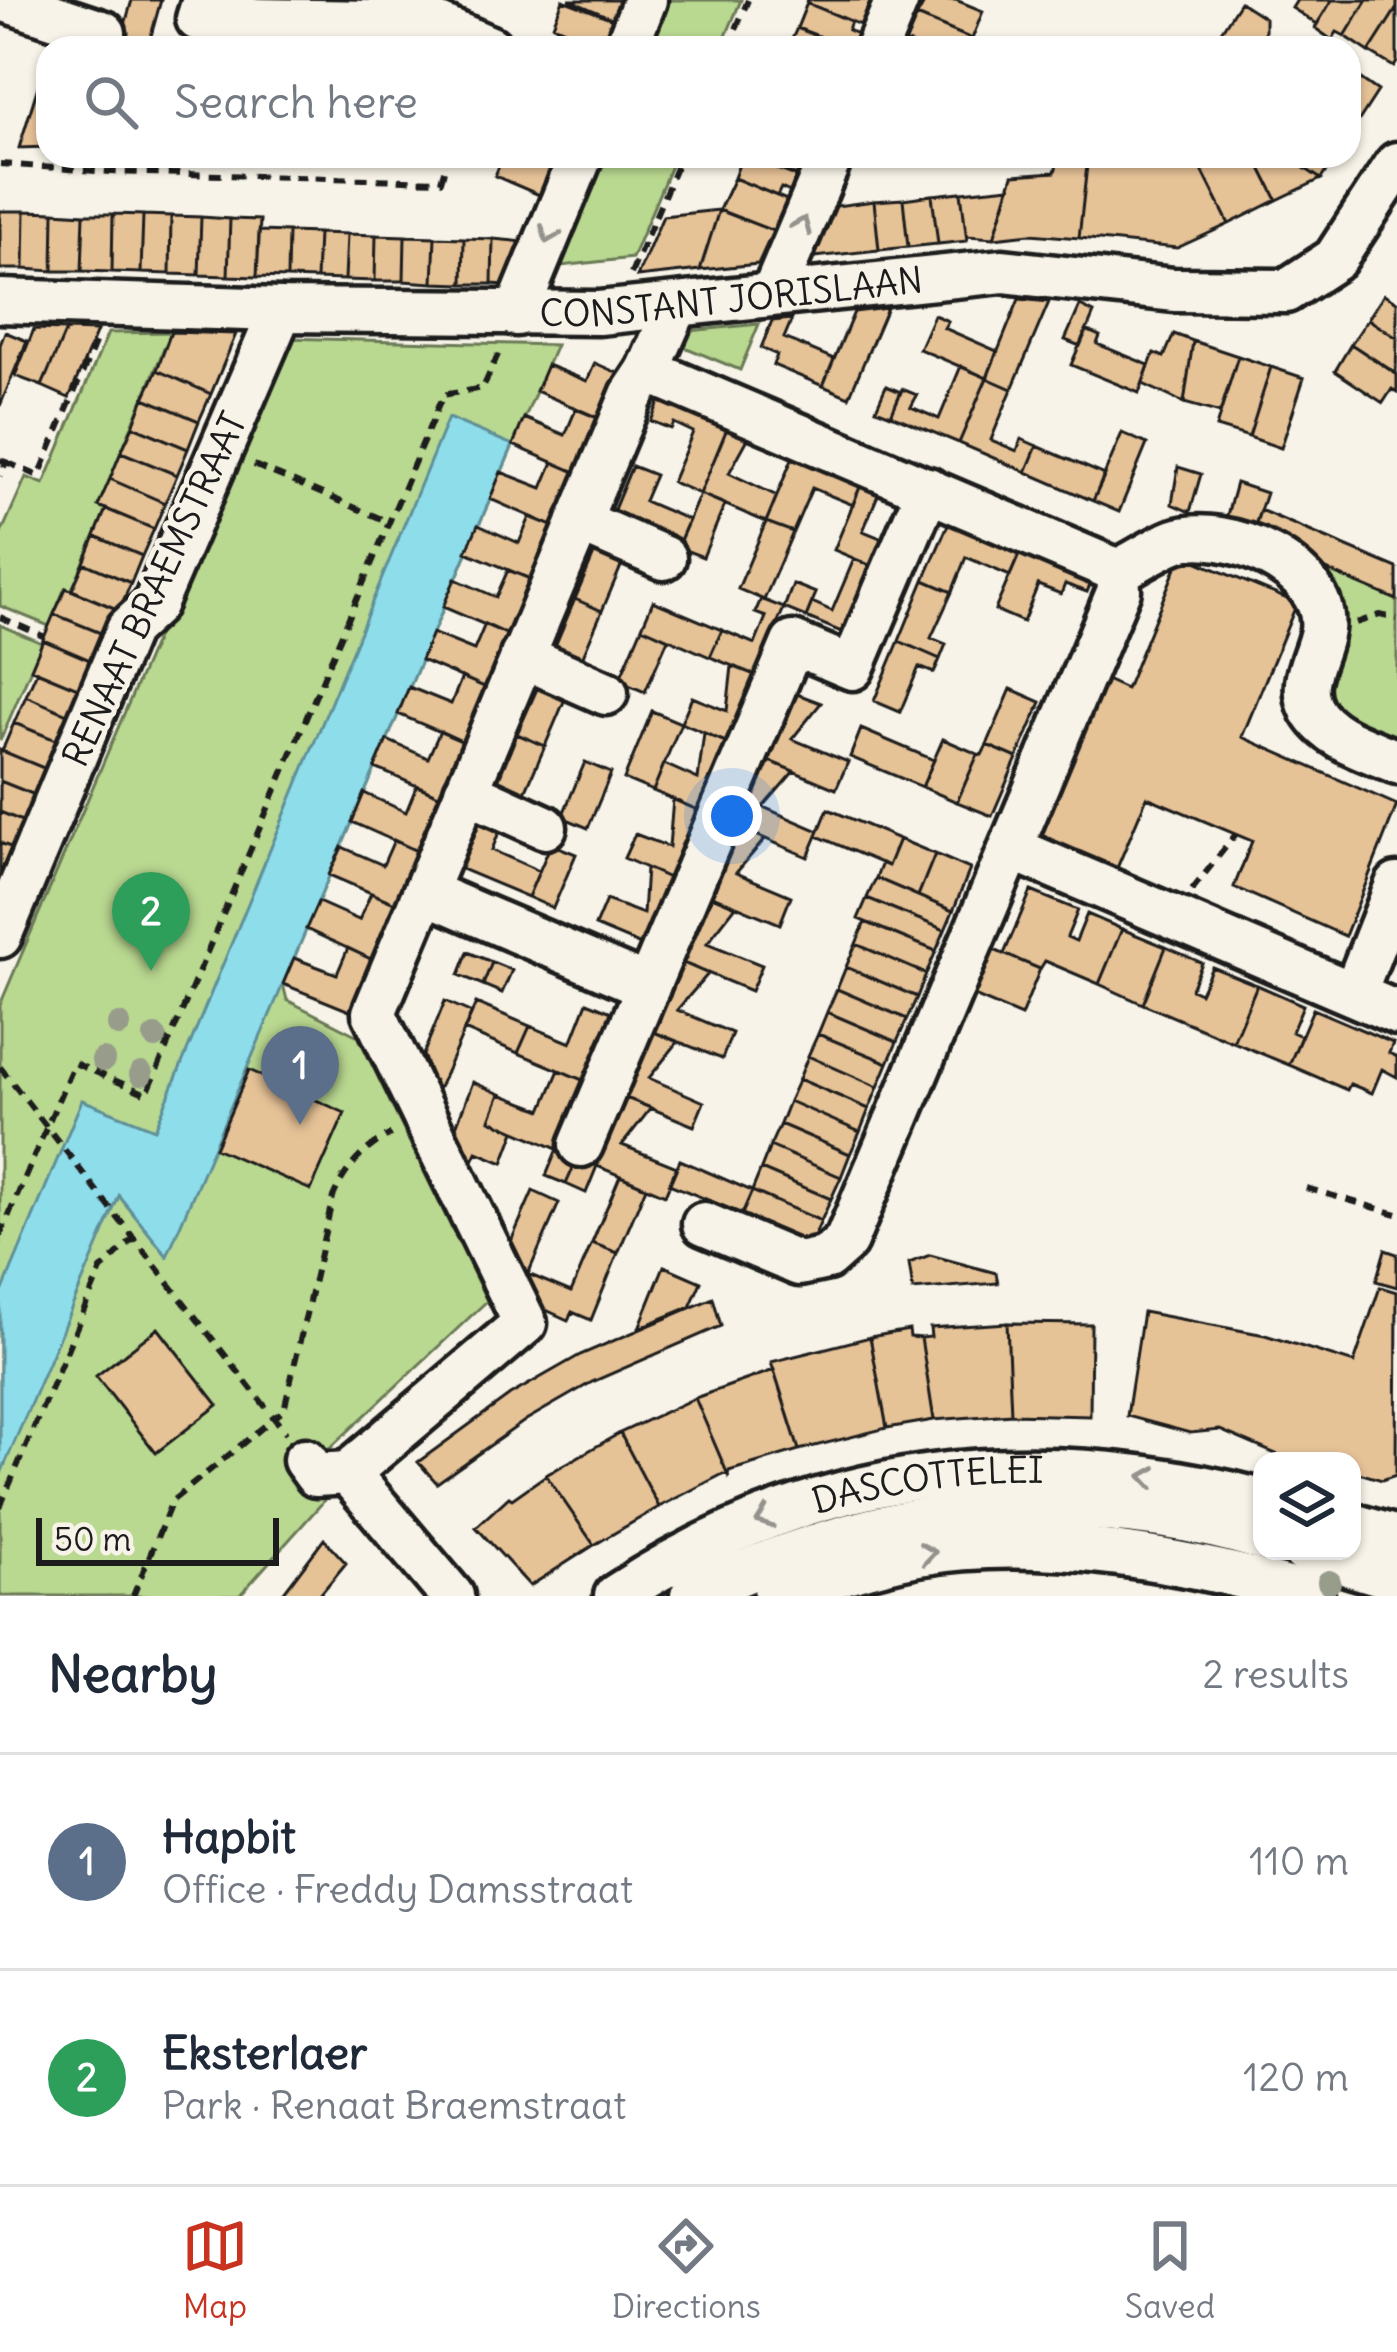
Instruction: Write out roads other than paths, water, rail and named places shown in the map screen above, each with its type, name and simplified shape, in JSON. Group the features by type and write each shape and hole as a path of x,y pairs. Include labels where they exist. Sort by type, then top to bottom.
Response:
{"street":[{"path":"5,0 105,27"},
{"path":"204,0 198,20 431,23"},
{"path":"381,0 462,36"},
{"path":"631,36 645,0"},
{"path":"882,36 897,0"},
{"name":"CONSTANT JORISLAAN","path":"0,301 281,310 614,312 1003,271 1174,290 1286,291 1335,259 1397,164"},
{"path":"516,314 576,168"},
{"path":"773,294 826,168"},
{"path":"305,1460 316,1475 348,1473 525,1323 374,1013 632,395 676,307"},
{"name":"RENAAT BRAEMSTRAAT","path":"0,936 128,629 154,605 281,310"},
{"path":"648,371 1107,567 1119,590 846,1241 826,1258 799,1264 704,1224"},
{"path":"581,1145 793,643 852,668 928,489"},
{"path":"579,520 664,558"},
{"path":"1107,567 1175,541 1204,537 1283,562 1307,581 1321,607 1322,630 1306,687 1310,707 1338,736 1397,763"},
{"path":"522,656 606,693"},
{"path":"466,791 545,826"},
{"path":"1013,849 1397,1013"},
{"path":"1354,994 1397,885"},
{"path":"424,892 648,987"},
{"name":"DASCOTTELEI","path":"616,1596 677,1558 763,1519 813,1502 950,1472 1037,1468 1130,1474 1253,1499"},
{"path":"348,1473 452,1596"},
{"path":"692,1596 757,1566 842,1536 920,1517 988,1509 1132,1512 1253,1537"},
{"path":"1361,1528 1397,1538"},
{"name":"DASCOTTELEI","path":"775,1596 915,1555 1002,1548 1126,1556 1216,1571 1312,1596"},
{"path":"1334,1560 1397,1579"}],"water":[{"path":"448,418 513,445 167,1256 119,1196 0,1476 0,1297 82,1100 155,1129"}],"place":[{"name":"Eksterlaer","path":"151,971"},
{"name":"Hapbit","path":"300,1125"}]}
